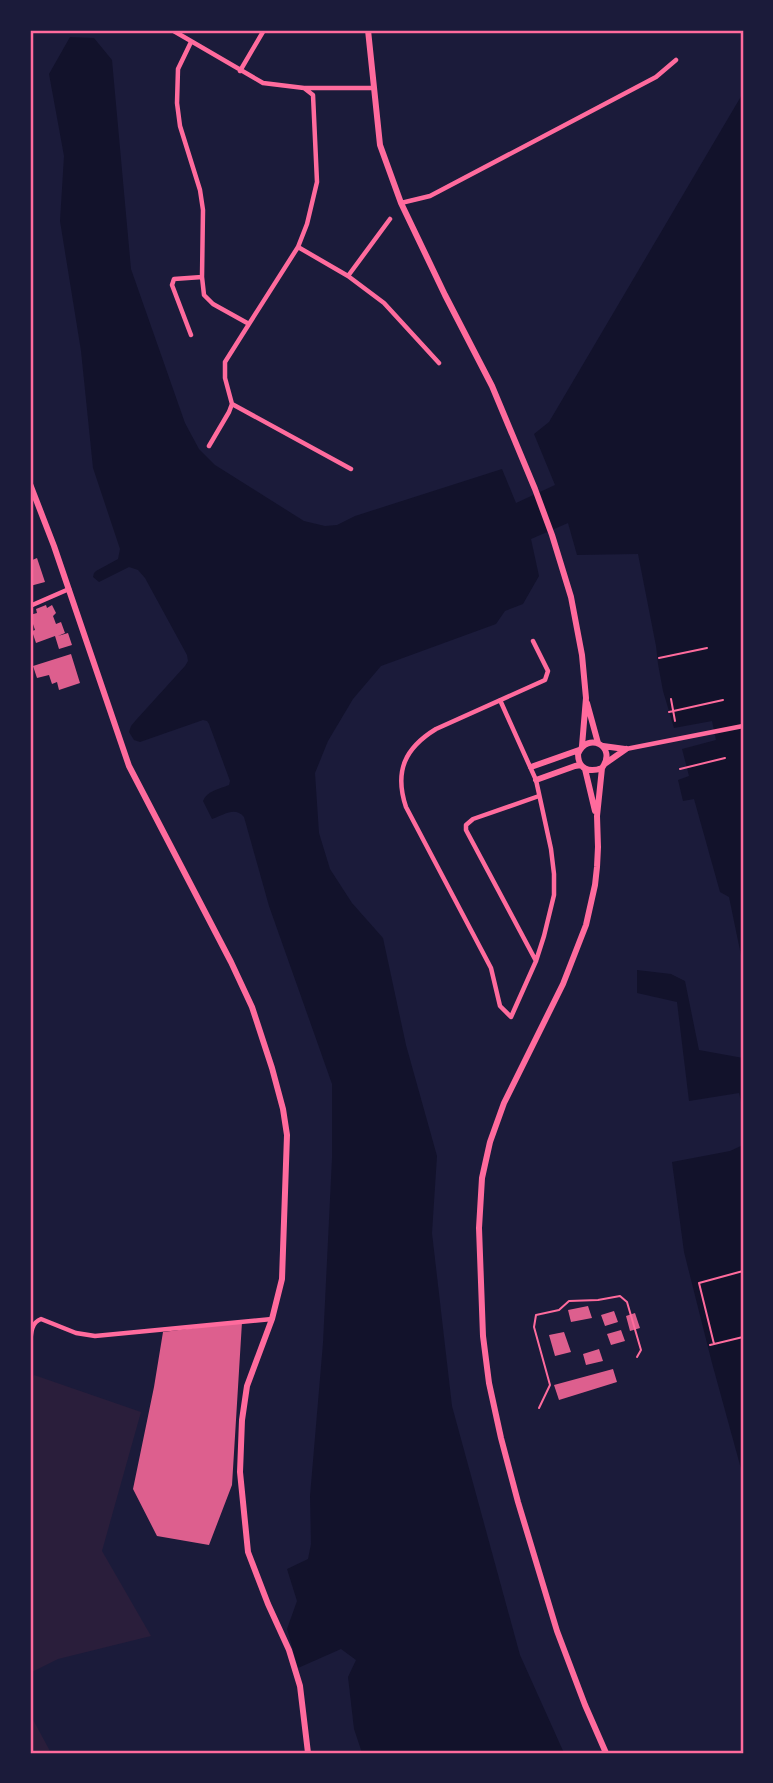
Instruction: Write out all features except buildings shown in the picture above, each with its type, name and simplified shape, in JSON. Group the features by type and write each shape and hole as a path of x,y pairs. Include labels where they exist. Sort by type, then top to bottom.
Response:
{"main road":[{"path":"369,30 380,145 401,203 444,295 492,386 536,489 552,535 573,608 582,655 586,698 578,758 597,816"},
{"path":"30,484 129,766 252,1007 283,1109 287,1135 282,1279 272,1319 247,1386 242,1420 240,1472 248,1552 289,1650 300,1686 309,1753"},
{"path":"586,698 607,756 597,816 595,885 586,925 563,984 504,1103 490,1142 482,1178 480,1285 489,1383 518,1502 557,1631 606,1753"},
{"path":"531,767 590,742 626,749"},
{"path":"536,780 575,766 594,771 626,749"}],"street":[{"path":"172,30 263,83 304,88 372,88"},
{"path":"240,71 264,30"},
{"path":"191,42 178,69 177,103 180,126 197,174 202,200 202,277 205,295 213,304 249,324"},
{"path":"401,203 430,195 656,77 676,60"},
{"path":"209,446 232,404 225,378 225,362 298,247 307,224 317,182 314,102 313,95 304,88"},
{"path":"348,276 390,219"},
{"path":"298,247 348,276 384,303 439,363"},
{"path":"191,335 172,282 174,279 202,277"},
{"path":"232,404 351,469"},
{"path":"30,606 69,589"},
{"path":"500,700 536,780 551,849 554,895 536,961 511,1017 500,1006 491,968 406,807 400,779 410,751 420,739 436,729 500,700 541,682 547,676 548,671 533,641"},
{"path":"626,749 743,726"},
{"path":"536,961 466,830 466,825 473,818 539,796"},
{"path":"30,1346 33,1325 41,1319 76,1333 95,1336 272,1319"}],"lane":[{"path":"539,1408 550,1385 534,1327 536,1315 559,1310 569,1301 620,1296 627,1302 641,1350 637,1357"}],"path":[{"path":"659,658 707,648"},
{"path":"671,699 676,721"},
{"path":"669,712 723,700"},
{"path":"680,769 725,758"},
{"path":"714,1344 699,1283 743,1271"},
{"path":"710,1345 743,1337"}],"shaded area":[{"path":"70,37 94,38 112,60 131,269 185,423 199,449 215,465 304,521 325,526 337,525 355,516 502,469 516,503 555,485 534,434 549,422 743,93 743,965 729,897 720,892 694,799 683,801 678,780 689,776 682,749 716,740 712,721 674,728 663,691 638,554 577,555 568,523 531,539 539,576 523,604 505,611 496,624 381,666 353,699 328,741 315,773 319,833 330,869 352,903 383,938 406,1045 437,1156 432,1233 452,1406 520,1655 564,1753 362,1753 354,1729 348,1677 356,1660 341,1649 298,1668 287,1629 297,1601 287,1569 308,1559 311,1544 310,1496 323,1343 332,1158 332,1084 269,906 244,817 233,812 212,819 203,801 210,793 229,785 230,781 209,724 203,720 140,742 134,740 129,732 131,726 188,661 145,578 138,570 129,567 99,582 93,577 96,571 118,559 120,549 93,468 81,351 60,221 64,156 49,74"},
{"path":"637,970 671,974 685,981 699,1050 743,1058 743,1111 739,1093 689,1101 677,1002 637,993"},
{"path":"743,1145 743,1476 684,1252 672,1162 730,1151"},
{"path":"34,1375 141,1412 102,1551 151,1636 58,1659 30,1673 30,1384"},
{"path":"30,1714 51,1753 30,1753"}]}
